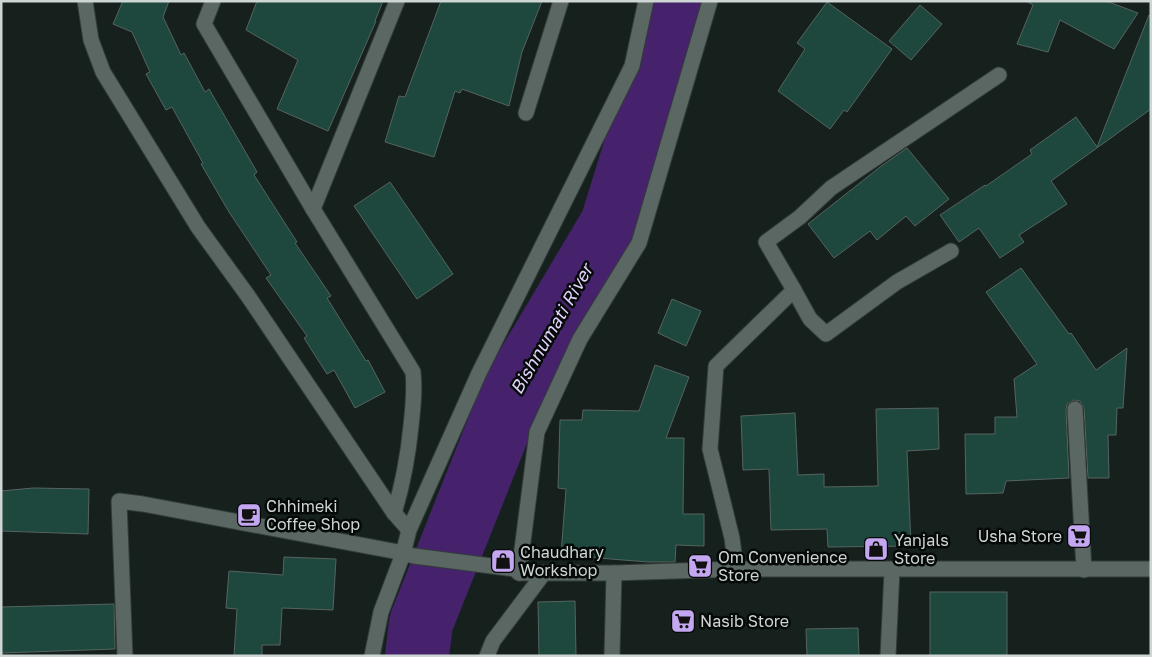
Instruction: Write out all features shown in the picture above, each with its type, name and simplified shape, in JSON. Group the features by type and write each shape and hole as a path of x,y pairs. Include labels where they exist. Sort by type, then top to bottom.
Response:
{"street":[{"path":"85,1 91,40 103,72 198,227 248,296 394,513 409,530"},
{"path":"213,1 204,24 313,209 413,372 414,401 409,455 394,513"},
{"path":"313,209 397,1"},
{"path":"526,113 561,1"},
{"path":"372,656 381,612 408,555 409,530 479,373 632,66 646,1"},
{"path":"517,571 537,432 580,339 639,243 710,1"},
{"path":"951,250 897,282 826,334 810,319 766,242 800,217 831,188 999,75"},
{"path":"736,569 732,538 710,449 716,366 794,290"},
{"path":"1075,409 1084,570"},
{"path":"125,656 119,501 354,543 408,555 517,571 544,573 736,569 1151,569"},
{"path":"888,656 892,570"},
{"path":"487,656 494,641 544,573"},
{"path":"612,656 614,573"}],"building":[{"path":"123,1 169,1 163,17 181,55 184,53 205,92 209,89 257,172 254,175 297,242 295,243 331,296 327,298 366,361 368,360 385,392 355,408 334,370 327,374 304,338 307,336 266,278 271,275 229,212 201,164 203,163 172,107 166,110 146,74 150,72 132,32 113,24"},
{"path":"257,1 383,1 328,131 277,109 298,60 246,30"},
{"path":"441,1 542,1 522,52 509,106 462,89 460,93 455,91 434,157 385,142 399,96 405,97"},
{"path":"1026,1 1106,1 1138,13 1114,49 1060,20 1048,52 1017,44 1033,5"},
{"path":"827,2 892,49 847,112 844,110 830,129 778,91 805,49 797,43"},
{"path":"920,5 942,24 911,60 889,41"},
{"path":"1149,15 1151,16 1151,109 1051,181 1067,204 1019,235 1024,242 1000,258 979,228 959,242 940,215 1032,154 1030,150 1076,117 1097,147"},
{"path":"907,148 949,199 915,226 906,216 877,240 870,231 834,258 808,224"},
{"path":"390,182 453,274 417,299 354,206"},
{"path":"1021,268 1069,334 1071,333 1096,370 1127,348 1123,408 1117,408 1116,435 1108,435 1109,478 1088,478 1084,408 1080,401 1074,400 1067,404 1066,410 1069,478 1006,481 1003,493 966,494 965,434 995,434 995,417 1017,417 1014,379 1037,364 986,292"},
{"path":"672,299 701,311 686,346 658,333"},
{"path":"655,365 689,377 666,438 684,438 683,514 704,514 704,546 676,545 675,562 648,562 561,555 566,489 558,488 560,420 582,420 583,410 639,411"},
{"path":"938,408 939,449 907,451 911,546 828,547 827,529 771,530 769,469 743,470 741,416 795,413 798,475 824,474 824,487 878,486 876,409"},
{"path":"33,488 89,489 88,534 1,531 1,491"},
{"path":"284,557 336,559 333,610 282,608 280,645 262,645 262,656 234,656 237,609 226,608 229,571 283,575"},
{"path":"930,592 1007,592 1007,656 930,656"},
{"path":"575,601 576,656 539,656 538,602"},
{"path":"114,604 115,649 1,653 1,607"},
{"path":"858,628 859,656 807,656 806,629"}],"waterway":[{"name":"Bishnumati River","path":"417,656 421,623 515,387 612,224 681,1"}],"place":[{"name":"Chhimeki Coffee Shop","path":"249,515"},
{"name":"Usha Store","path":"1079,536"},
{"name":"Yanjals Store","path":"876,549"},
{"name":"Chaudhary Workshop","path":"503,561"},
{"name":"Om Convenience Store","path":"700,566"},
{"name":"Nasib Store","path":"683,621"}]}
